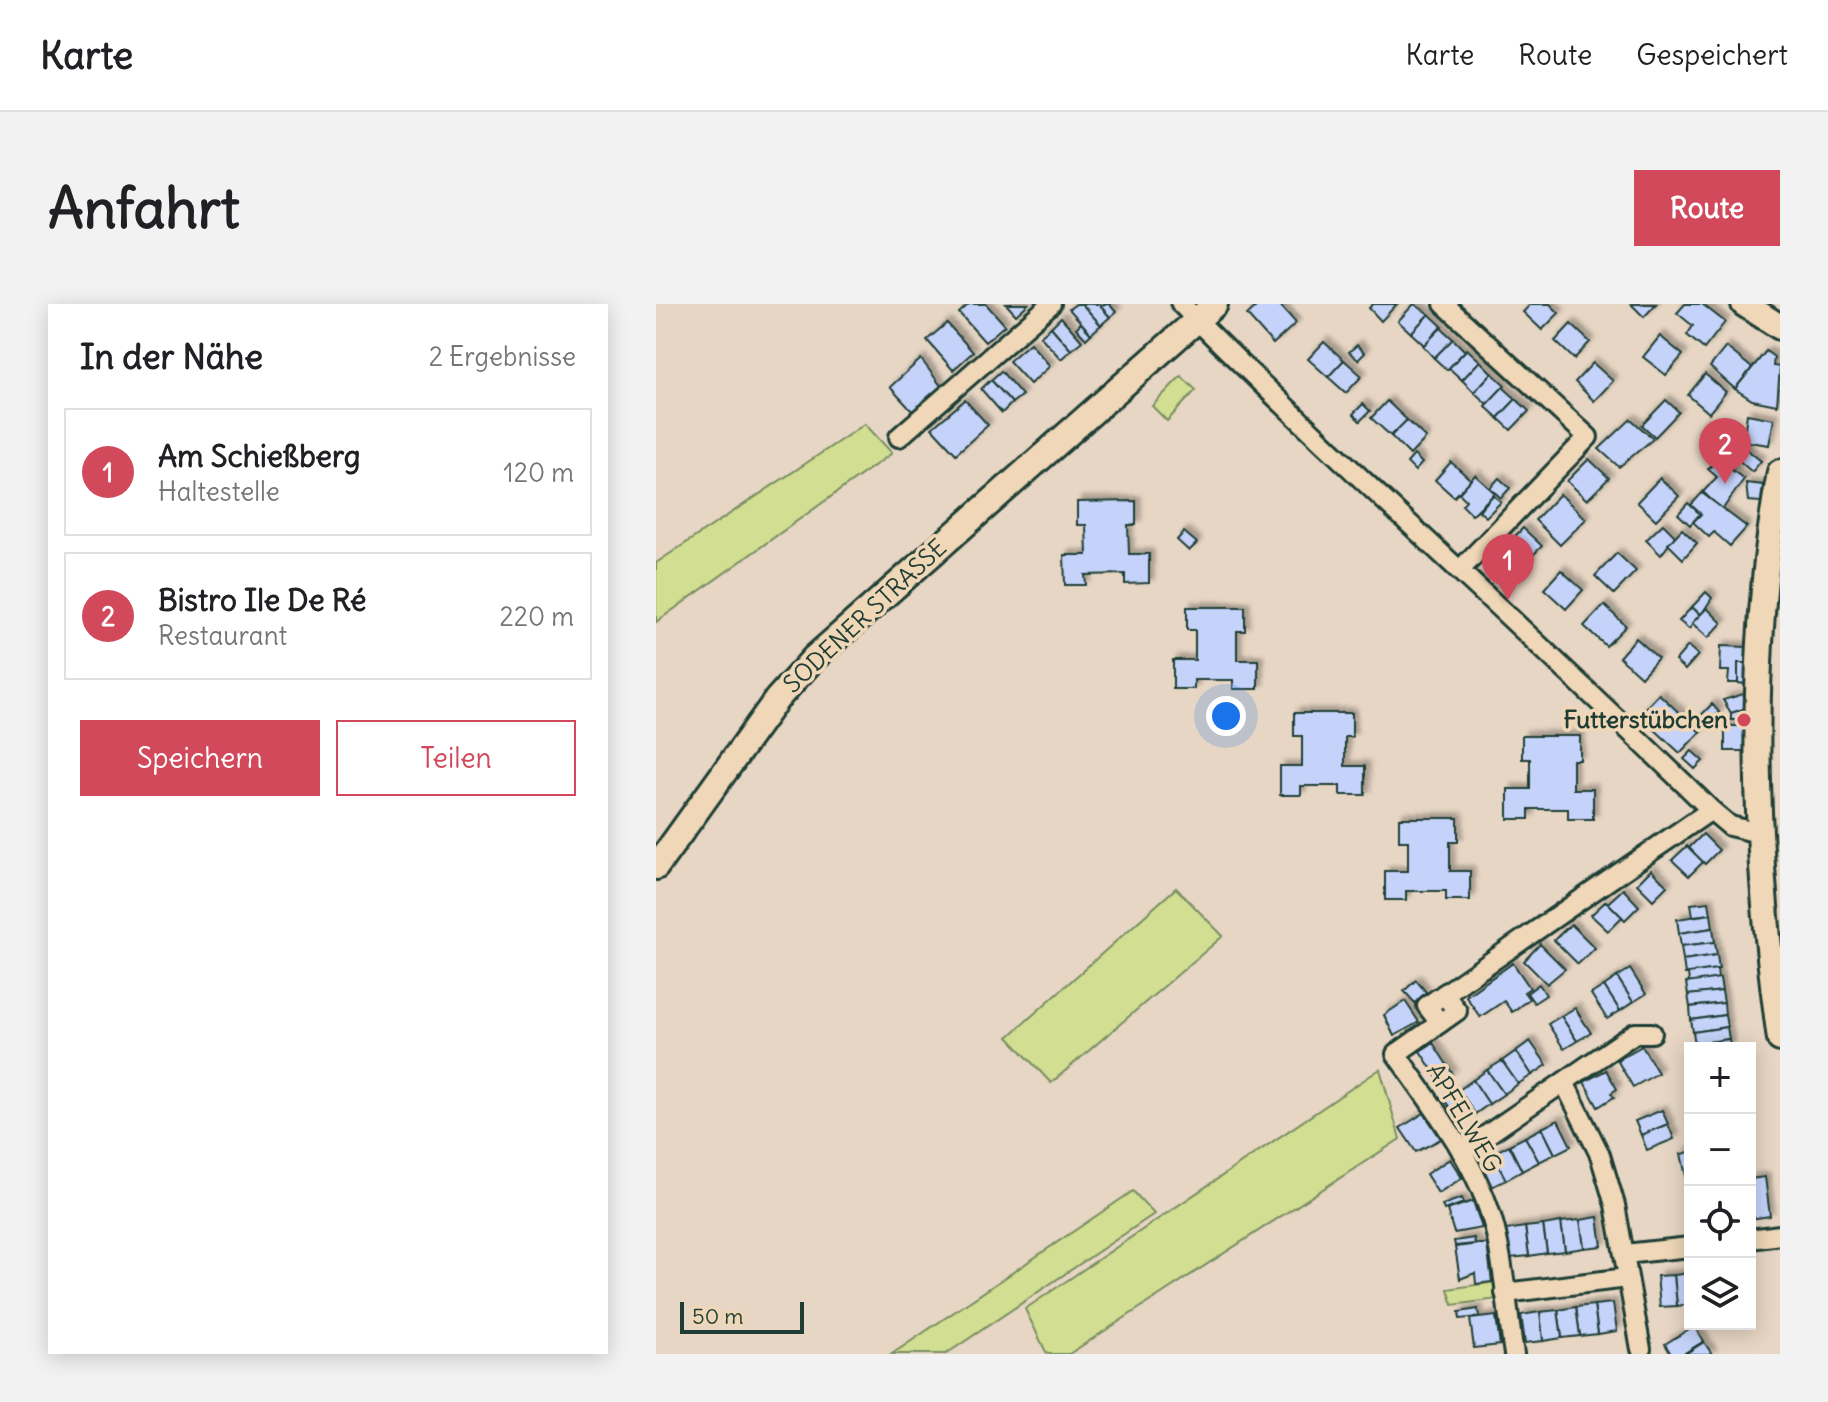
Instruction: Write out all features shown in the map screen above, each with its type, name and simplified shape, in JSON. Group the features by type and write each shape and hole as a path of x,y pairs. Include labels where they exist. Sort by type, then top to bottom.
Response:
{"main road":[{"path":"1744,304 1780,327"},
{"name":"SODENER STRASSE","path":"656,867 777,699 814,658 1194,315"},
{"path":"1780,472 1770,532 1762,622 1759,833 1764,920 1780,1039"}],"street":[{"path":"899,437 1051,304"},
{"path":"1444,304 1588,437 1461,569"},
{"path":"1194,315 1711,810 1730,826 1759,833"},
{"name":"APFELWEG","path":"1514,1354 1494,1226 1462,1152 1396,1054 1440,1023 1427,1006 1711,810"},
{"path":"1462,1152 1635,1033 1652,1033"},
{"path":"1564,1082 1600,1155 1625,1254 1641,1349"},
{"path":"1756,1238 1780,1235"},
{"path":"1625,1254 1684,1248"},
{"path":"1505,1293 1627,1278"}],"green space":[{"path":"1181,376 1196,390 1167,421 1152,406"},
{"path":"865,424 892,453 656,622 656,563"},
{"path":"1176,888 1223,936 1051,1083 1008,1037"},
{"path":"1380,1069 1400,1139 1069,1354 1047,1354 1025,1309"},
{"path":"1133,1191 1154,1214 946,1354 892,1354"},
{"path":"1496,1282 1498,1299 1453,1305 1448,1289"}],"building":[{"path":"969,304 986,304 1005,325 985,342 959,313"},
{"path":"1006,304 1028,304 1016,315"},
{"path":"1082,304 1101,325 1091,334 1069,309"},
{"path":"1082,304 1099,304 1110,317 1101,325"},
{"path":"1109,304 1116,312 1110,317 1100,305"},
{"path":"1259,304 1279,304 1296,323 1273,344 1247,315"},
{"path":"1373,304 1397,304 1381,321 1369,308"},
{"path":"1414,304 1429,314 1411,333 1398,321"},
{"path":"1531,304 1550,304 1559,313 1542,330 1523,312"},
{"path":"1631,304 1656,304 1644,317"},
{"path":"1685,304 1702,304 1725,322 1704,349 1687,335 1693,326 1677,313"},
{"path":"1429,314 1442,326 1424,345 1411,333"},
{"path":"1061,317 1082,341 1071,350 1051,327"},
{"path":"947,323 973,352 953,370 927,340"},
{"path":"1081,323 1091,334 1086,339 1076,328"},
{"path":"1571,324 1590,342 1574,359 1555,341"},
{"path":"1051,327 1071,350 1061,359 1040,336"},
{"path":"1441,328 1453,339 1434,358 1423,346"},
{"path":"1660,336 1683,355 1666,375 1643,357"},
{"path":"1453,339 1465,351 1447,370 1434,358"},
{"path":"1324,342 1344,360 1328,377 1308,359"},
{"path":"1030,343 1050,366 1030,384 1009,361"},
{"path":"1357,345 1365,353 1358,360 1349,352"},
{"path":"1726,347 1752,368 1735,389 1710,367"},
{"path":"1467,349 1480,361 1462,380 1449,368"},
{"path":"1766,351 1774,357 1773,366 1780,367 1777,405 1752,400 1735,389"},
{"path":"921,359 941,386 913,412 890,387"},
{"path":"1344,360 1362,376 1346,393 1328,377"},
{"path":"1480,361 1492,373 1474,392 1462,380"},
{"path":"1593,363 1613,381 1594,401 1575,382"},
{"path":"1001,371 1022,395 1012,403 991,380"},
{"path":"1492,373 1505,385 1487,404 1474,392"},
{"path":"1705,374 1726,392 1709,413 1688,395"},
{"path":"991,380 1012,403 1002,413 981,389"},
{"path":"1503,387 1516,399 1498,418 1485,406"},
{"path":"1516,399 1529,411 1511,430 1498,418"},
{"path":"965,400 988,425 956,454 932,428"},
{"path":"1666,400 1679,412 1655,437 1642,425"},
{"path":"1387,401 1407,420 1391,436 1371,418"},
{"path":"1363,404 1370,411 1360,421 1353,414"},
{"path":"1747,414 1774,419 1769,445 1743,441"},
{"path":"1631,419 1653,439 1619,467 1599,449"},
{"path":"1407,420 1426,438 1410,455 1391,436"},
{"path":"1705,423 1720,434 1714,442 1699,431"},
{"path":"1745,448 1761,461 1752,472 1736,458"},
{"path":"1414,455 1422,463 1415,471 1407,463"},
{"path":"1589,459 1609,478 1587,500 1567,481"},
{"path":"1717,459 1744,479 1722,510 1703,492 1717,477 1708,469"},
{"path":"1451,462 1471,480 1454,497 1435,480"},
{"path":"1475,475 1495,493 1472,515 1462,505 1466,500 1459,493"},
{"path":"1499,478 1510,488 1501,498 1490,488"},
{"path":"1660,478 1679,496 1656,520 1637,502"},
{"path":"1746,483 1763,485 1761,502 1748,501"},
{"path":"1702,493 1747,527 1730,546 1714,532 1709,537 1693,522 1701,514 1691,505"},
{"path":"1560,494 1586,519 1560,545 1535,520"},
{"path":"1493,495 1501,502 1486,517 1479,511"},
{"path":"1136,501 1136,525 1128,525 1129,554 1149,554 1149,583 1125,584 1125,574 1085,575 1086,585 1065,585 1064,555 1087,555 1086,525 1077,525 1077,502"},
{"path":"1688,503 1700,514 1690,525 1678,514"},
{"path":"1663,524 1675,536 1661,555 1646,540"},
{"path":"1523,528 1542,546 1521,567 1503,549"},
{"path":"1682,529 1697,543 1683,559 1668,544"},
{"path":"1184,532 1197,543 1189,551 1177,540"},
{"path":"1617,553 1636,571 1614,594 1595,576"},
{"path":"1561,570 1583,590 1566,609 1544,589"},
{"path":"1706,592 1712,598 1701,615 1692,607"},
{"path":"1604,605 1626,626 1606,646 1584,626"},
{"path":"1187,607 1245,607 1245,631 1237,631 1237,660 1258,660 1258,689 1233,689 1233,680 1194,680 1194,689 1173,689 1173,660 1195,660 1195,630 1187,630"},
{"path":"1692,607 1700,615 1689,629 1679,621"},
{"path":"1707,608 1722,623 1708,638 1692,623"},
{"path":"1636,638 1658,658 1641,677 1619,657"},
{"path":"1688,646 1698,655 1685,670 1675,661"},
{"path":"1721,646 1747,647 1747,663 1738,663 1738,683 1728,683 1729,671 1720,671"},
{"path":"1738,663 1747,663 1746,684 1738,683"},
{"path":"1747,693 1747,708 1731,713 1723,700"},
{"path":"1659,694 1700,732 1680,753 1639,715"},
{"path":"1712,704 1719,712 1701,732 1693,724"},
{"path":"1747,708 1746,720 1731,720 1731,713"},
{"path":"1294,713 1352,713 1352,737 1345,737 1345,766 1365,766 1365,795 1340,795 1340,786 1301,786 1301,795 1280,795 1280,766 1302,766 1302,736 1294,736"},
{"path":"1725,726 1746,726 1746,751 1725,751"},
{"path":"1522,736 1580,736 1580,760 1573,760 1573,789 1593,789 1593,819 1568,819 1568,809 1529,809 1529,819 1508,819 1508,789 1530,789 1530,759 1522,759"},
{"path":"1692,751 1703,761 1695,769 1684,759"},
{"path":"1399,818 1458,818 1458,842 1450,842 1450,871 1470,871 1470,900 1446,900 1446,891 1406,891 1406,900 1385,900 1385,871 1408,871 1408,841 1399,841"},
{"path":"1703,834 1719,850 1705,864 1689,848"},
{"path":"1687,846 1703,862 1689,876 1672,860"},
{"path":"1651,870 1667,886 1653,900 1637,884"},
{"path":"1623,889 1639,906 1625,920 1608,903"},
{"path":"1606,901 1622,917 1608,931 1591,915"},
{"path":"1709,902 1711,914 1693,916 1691,904"},
{"path":"1711,914 1713,928 1679,933 1677,919"},
{"path":"1571,924 1595,948 1578,964 1554,940"},
{"path":"1713,928 1715,942 1681,946 1679,933"},
{"path":"1715,942 1717,955 1683,960 1681,946"},
{"path":"1540,944 1565,969 1547,984 1524,961"},
{"path":"1717,955 1719,969 1685,974 1683,960"},
{"path":"1513,963 1530,988 1524,992 1529,999 1512,1012 1504,1001 1480,1017 1466,996"},
{"path":"1630,969 1646,994 1633,1002 1617,977"},
{"path":"1717,969 1718,979 1689,983 1688,973"},
{"path":"1617,977 1633,1002 1620,1011 1604,986"},
{"path":"1720,978 1722,991 1688,995 1686,983"},
{"path":"1416,980 1426,992 1415,1003 1404,991"},
{"path":"1539,984 1546,995 1534,1003 1527,993"},
{"path":"1604,986 1620,1011 1607,1019 1591,994"},
{"path":"1722,991 1724,1003 1690,1007 1688,995"},
{"path":"1405,1001 1419,1022 1394,1036 1384,1015"},
{"path":"1724,1003 1725,1015 1691,1020 1690,1007"},
{"path":"1575,1008 1591,1033 1577,1041 1561,1016"},
{"path":"1725,1015 1727,1027 1693,1032 1691,1020"},
{"path":"1561,1016 1577,1041 1564,1049 1548,1024"},
{"path":"1727,1027 1729,1039 1695,1042 1693,1032"},
{"path":"1530,1041 1547,1065 1532,1075 1516,1051"},
{"path":"1433,1043 1453,1074 1440,1082 1420,1051"},
{"path":"1642,1046 1658,1073 1633,1087 1617,1060"},
{"path":"1516,1051 1532,1075 1518,1084 1502,1061"},
{"path":"1502,1061 1518,1084 1504,1094 1487,1070"},
{"path":"1487,1070 1504,1094 1489,1104 1473,1080"},
{"path":"1606,1070 1617,1089 1611,1093 1614,1097 1598,1107 1584,1082"},
{"path":"1473,1080 1489,1104 1475,1114 1459,1090"},
{"path":"1459,1090 1475,1114 1460,1123 1444,1099"},
{"path":"1662,1110 1668,1124 1641,1135 1635,1121"},
{"path":"1424,1113 1441,1139 1416,1152 1400,1128"},
{"path":"1558,1120 1571,1146 1555,1154 1542,1128"},
{"path":"1668,1124 1674,1139 1647,1150 1641,1135"},
{"path":"1542,1128 1555,1154 1539,1162 1525,1137"},
{"path":"1525,1137 1539,1162 1522,1171 1509,1145"},
{"path":"1509,1145 1522,1171 1506,1180 1492,1154"},
{"path":"1492,1154 1506,1180 1489,1188 1476,1162"},
{"path":"1450,1159 1462,1178 1438,1193 1426,1174"},
{"path":"1765,1177 1770,1216 1756,1218 1756,1178"},
{"path":"1462,1198 1464,1203 1444,1210 1442,1205"},
{"path":"1473,1201 1482,1228 1454,1233 1447,1210"},
{"path":"1598,1217 1602,1246 1584,1248 1580,1220"},
{"path":"1580,1220 1584,1248 1565,1251 1561,1222"},
{"path":"1561,1222 1565,1251 1547,1253 1543,1225"},
{"path":"1543,1225 1547,1253 1529,1256 1525,1227"},
{"path":"1525,1227 1529,1256 1510,1258 1506,1230"},
{"path":"1474,1238 1475,1244 1455,1246 1454,1241"},
{"path":"1487,1244 1492,1282 1476,1284 1475,1273 1460,1279 1455,1247"},
{"path":"1684,1274 1684,1305 1677,1306 1674,1275"},
{"path":"1674,1275 1677,1306 1660,1307 1657,1276"},
{"path":"1613,1303 1617,1331 1598,1334 1594,1305"},
{"path":"1594,1305 1598,1334 1580,1336 1576,1307"},
{"path":"1576,1307 1580,1336 1562,1338 1558,1310"},
{"path":"1478,1309 1479,1317 1460,1319 1459,1312"},
{"path":"1558,1310 1562,1338 1543,1341 1540,1312"},
{"path":"1540,1312 1543,1341 1525,1343 1521,1315"},
{"path":"1496,1316 1500,1345 1474,1348 1470,1319"},
{"path":"1688,1330 1697,1330 1704,1341 1683,1354 1671,1354 1665,1344"},
{"path":"1704,1342 1712,1354 1685,1354"}],"place":[{"name":"Bistro Ile De Ré","path":"1725,484"},
{"name":"Am Schießberg","path":"1508,600"},
{"name":"Futterstübchen","path":"1744,720"}]}
